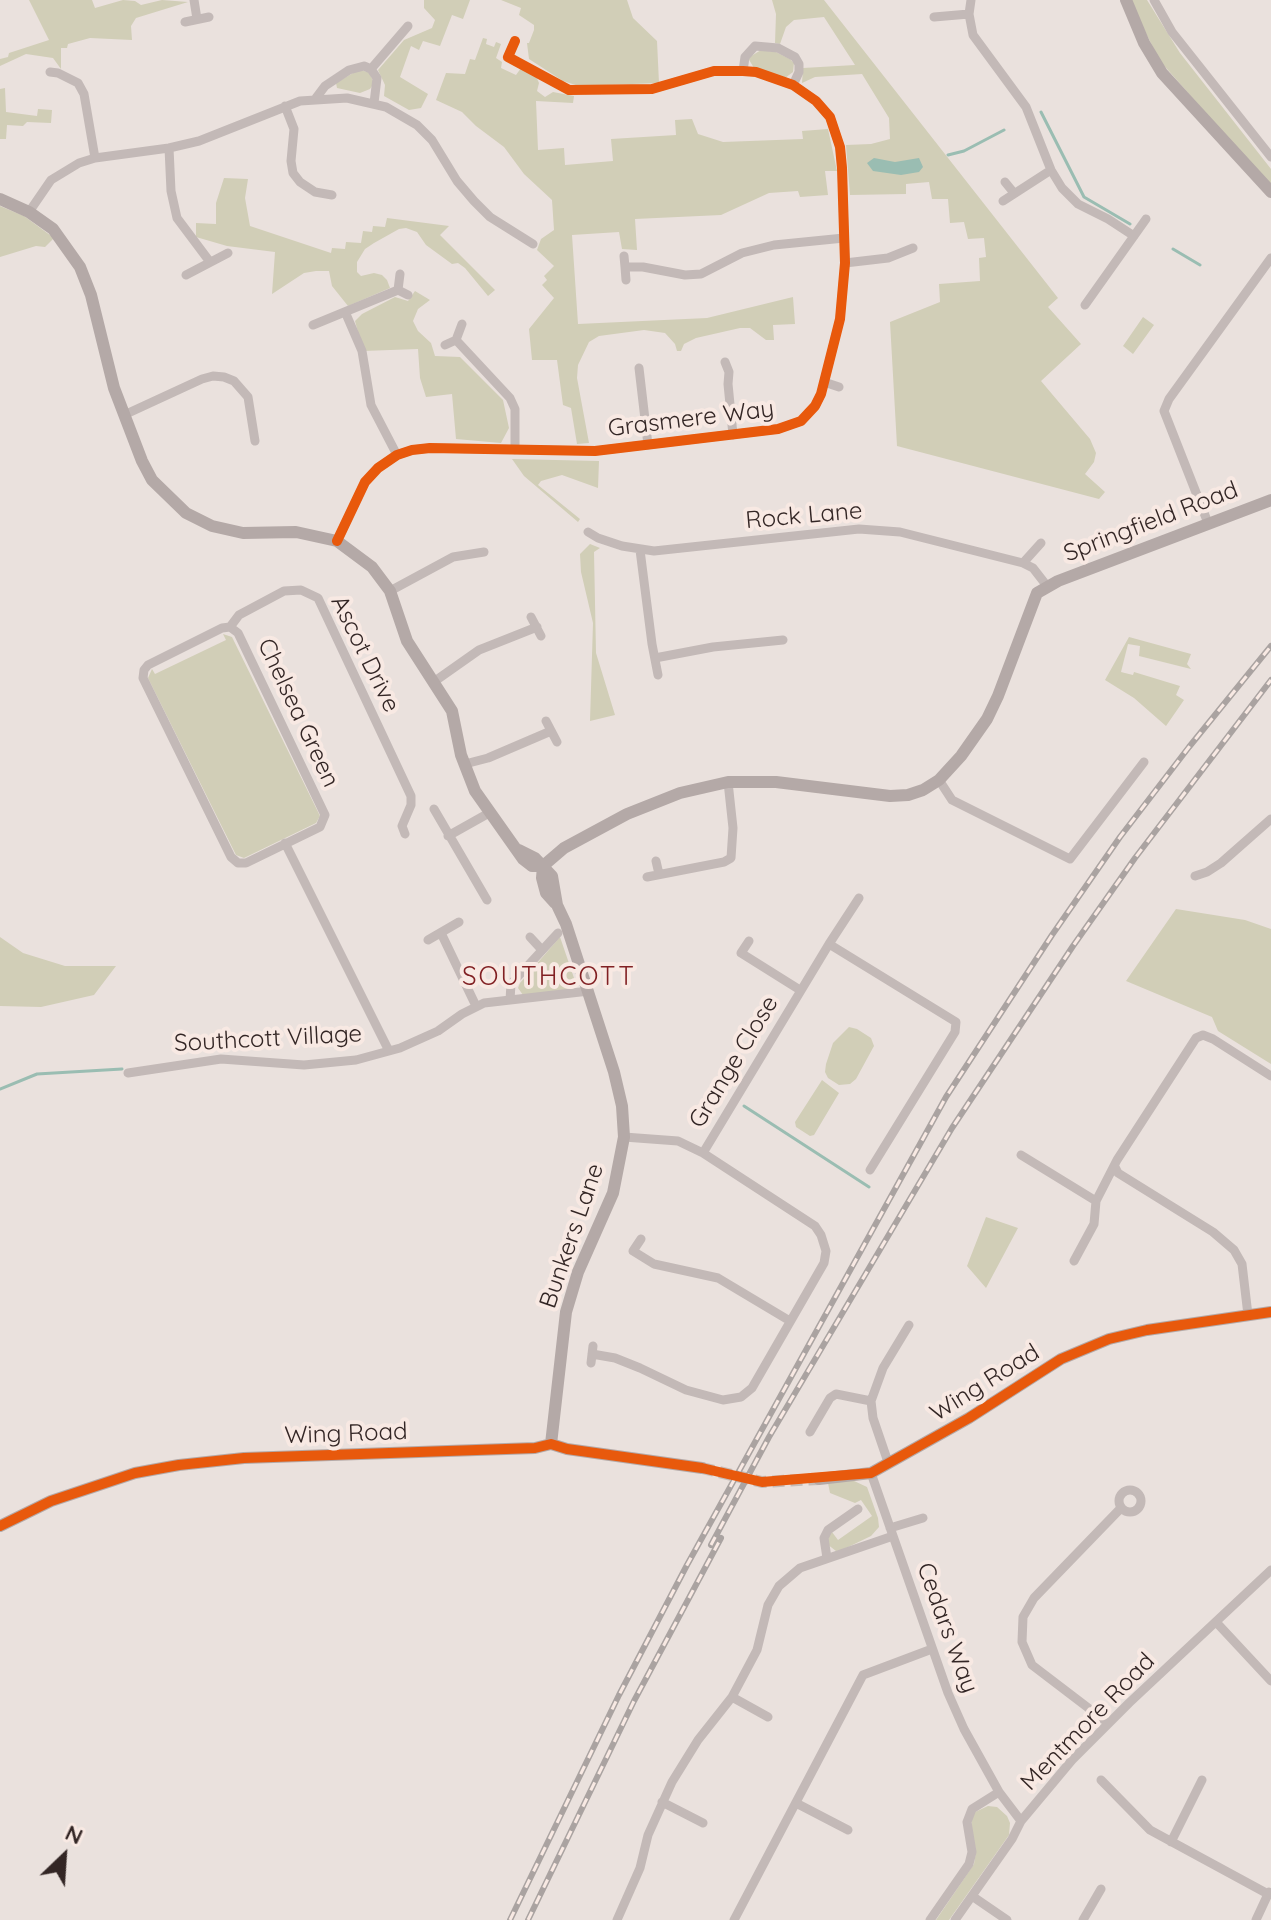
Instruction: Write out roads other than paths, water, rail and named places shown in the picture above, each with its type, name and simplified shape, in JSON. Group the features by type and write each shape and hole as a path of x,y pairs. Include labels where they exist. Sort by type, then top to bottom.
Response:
{"street":[{"path":"194,0 197,19"},
{"path":"971,0 969,14 973,35 1026,107 1051,170 1062,188 1078,204 1134,236"},
{"path":"1126,0 1144,43 1162,73 1271,192"},
{"path":"1154,0 1172,32 1271,157"},
{"path":"934,17 969,14"},
{"path":"185,22 209,17"},
{"path":"371,69 408,26"},
{"name":"Grasmere Way","path":"397,455 430,448 595,451 778,429 801,421 815,406 824,382 842,308 845,263 842,168 835,128 816,101 793,85 756,72 743,71 714,71 652,89 569,90 508,57 515,41"},
{"path":"743,71 745,57 755,46 778,48 795,57 799,64 793,85"},
{"path":"316,98 325,86 349,70 364,66 371,69 377,78 374,103"},
{"path":"50,72 78,83 84,94 95,158"},
{"path":"29,212 51,180 79,163 169,148 237,127 285,106 316,98 347,98 374,103 417,125 432,140 457,181 474,201 512,239 533,244"},
{"path":"285,106 294,129 293,173 315,192 332,195"},
{"path":"169,148 171,191 177,218 210,262"},
{"path":"1003,201 1051,170"},
{"path":"1005,182 1014,193"},
{"path":"0,199 29,212 53,229 80,267 91,295 107,363 124,415 152,480 186,513 212,526 243,533 296,532 337,541 372,567 390,591 407,641 452,711 475,791 515,847 543,866"},
{"path":"1085,305 1146,219"},
{"path":"625,267 698,274 742,253 774,245 844,238"},
{"path":"845,263 888,258 913,248"},
{"path":"186,275 228,253"},
{"path":"624,256 626,280"},
{"path":"1208,523 1164,411 1169,399 1271,258"},
{"path":"398,290 400,274"},
{"path":"1087,278 1098,286"},
{"path":"398,290 408,295"},
{"path":"313,325 398,290"},
{"path":"337,541 365,482 397,455 371,405 362,351 346,314"},
{"path":"445,345 456,340 462,324"},
{"path":"456,340 510,398 515,409 515,450"},
{"name":"Grasmere Way","path":"725,362 729,372 733,435"},
{"name":"Grasmere Way","path":"636,374 648,445"},
{"path":"124,415 202,379 224,377 234,381 248,397 255,441"},
{"path":"824,382 839,387"},
{"name":"Springfield Road","path":"1047,586 1271,500"},
{"name":"Rock Lane","path":"588,532 640,550 869,529 927,537 1023,563 1033,568 1047,586"},
{"path":"1023,563 1041,543"},
{"path":"390,591 442,562 479,550"},
{"path":"640,550 658,675"},
{"path":"592,1354 615,1358 686,1390 723,1400 741,1397 752,1388 824,1263 826,1251 815,1226 703,1153 678,1141 624,1137 617,1083 589,991 557,905 546,893 543,866 564,848 627,814 680,793 728,782 776,782 890,796 923,790 939,780 974,740 987,719 1032,602 1037,593 1047,586"},
{"name":"Ascot Drive","path":"230,627 239,615 284,591 301,590 318,598 411,796 411,805 402,826 405,834"},
{"path":"435,681 479,650 539,631 531,617"},
{"name":"Chelsea Green","path":"230,627 238,633 329,822 236,868 140,668 222,628 230,627"},
{"path":"655,658 713,647 783,640"},
{"path":"764,642 765,654"},
{"path":"546,721 557,742"},
{"path":"465,764 488,758 551,731"},
{"path":"939,780 952,800 1070,859 1144,762"},
{"path":"391,781 402,775"},
{"path":"647,877 731,858 733,828 728,782"},
{"path":"434,809 487,900"},
{"path":"448,836 489,813"},
{"path":"1195,876 1221,863 1271,819"},
{"path":"285,843 389,1051"},
{"path":"656,861 659,874"},
{"name":"Grange Close","path":"703,1153 859,898"},
{"path":"428,940 459,922"},
{"path":"441,933 476,1006"},
{"path":"510,1000 511,984 558,933"},
{"path":"530,937 542,950"},
{"name":"Grange Close","path":"749,941 741,953 800,990"},
{"path":"829,944 956,1022 955,1032 870,1170"},
{"name":"Southcott Village","path":"128,1073 221,1059 304,1065 356,1060 389,1051 438,1031 476,1006 589,991"},
{"path":"1074,1261 1094,1224 1096,1201 1196,1038 1203,1035 1213,1039 1271,1076"},
{"name":"Bunkers Lane","path":"551,1444 566,1312 578,1272 613,1193 624,1137"},
{"path":"1021,1155 1096,1201"},
{"path":"1115,1167 1118,1173 1213,1232 1234,1250 1242,1264 1248,1315"},
{"path":"641,1239 633,1251 654,1264 718,1278 790,1321"},
{"name":"Wing Road","path":"819,1479 871,1473 946,1431 1061,1359 1109,1339 1147,1330 1271,1312"},
{"path":"888,1462 873,1418 871,1401 883,1368 909,1325"},
{"path":"810,1432 830,1398 836,1394 871,1401"},
{"name":"Wing Road","path":"0,1526 51,1501 96,1484 179,1465 286,1455 535,1448 551,1444 567,1449 702,1468"},
{"name":"Cedars Way","path":"871,1473 932,1649 964,1729 999,1792 1021,1821"},
{"path":"1108,1723 1032,1665 1022,1642 1023,1617 1034,1598 1121,1508"},
{"path":"827,1558 824,1538 828,1530 858,1509"},
{"path":"617,1920 640,1868 648,1835 662,1802 698,1740 732,1697 757,1650 768,1605 779,1586 800,1568 923,1518"},
{"name":"Mentmore Road","path":"955,1920 1012,1839 1021,1821 1072,1760 1271,1570"},
{"path":"1216,1622 1271,1681"},
{"path":"734,1920 863,1675 932,1649"},
{"path":"732,1697 768,1717"},
{"path":"1101,1780 1150,1830 1270,1891 1256,1920"},
{"path":"1171,1842 1202,1780"},
{"path":"930,1920 969,1864 972,1852 967,1822 972,1809 999,1792"},
{"path":"662,1802 703,1823"},
{"path":"796,1803 848,1830"},
{"path":"1083,1920 1101,1889"},
{"path":"972,1896 1007,1920"}],"waterway":[{"path":"1041,112 1084,197 1130,224"},
{"path":"948,155 964,151 1004,130"},
{"path":"1173,249 1200,265"},
{"path":"0,1089 37,1074 122,1069"},
{"path":"744,1106 869,1187"}],"tunnel":[{"path":"702,1468 762,1482 819,1479"}],"railway":[{"path":"510,1920 619,1695 687,1565 946,1097 1120,837 1271,646"},
{"path":"711,1545 769,1437 952,1128 1135,858 1271,680"},
{"path":"528,1920 634,1701 721,1538"}],"district":[{"name":"SOUTHCOTT","path":"549,977"}]}
